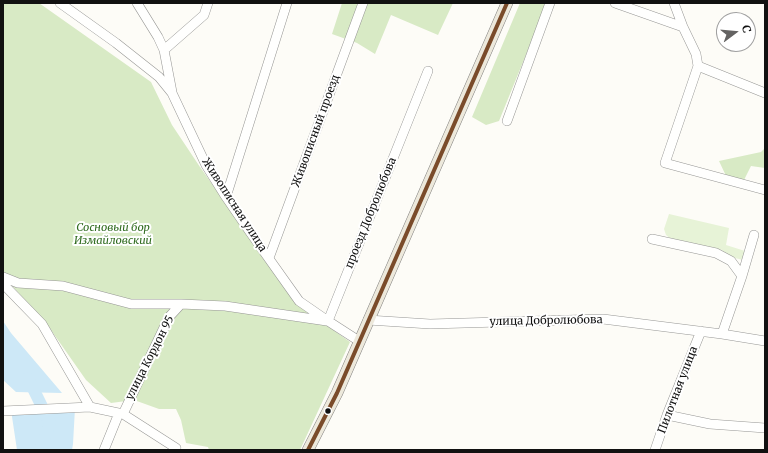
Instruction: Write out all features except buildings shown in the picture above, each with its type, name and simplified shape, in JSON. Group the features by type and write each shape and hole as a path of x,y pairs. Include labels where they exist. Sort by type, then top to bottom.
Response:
{"main road":[{"path":"308,450 337,393 507,3"}],"street":[{"name":"Живописная улица","path":"60,3 116,43 159,77 172,93 206,165 226,197 299,301 328,321"},
{"path":"137,3 158,37 164,50 172,93"},
{"path":"164,50 204,15 208,3"},
{"path":"226,197 287,3"},
{"name":"Живописный проезд","path":"269,258 363,3"},
{"path":"507,121 550,3"},
{"path":"615,3 683,27"},
{"path":"674,3 683,27 696,54 698,66 665,163 765,190"},
{"path":"698,66 765,93"},
{"name":"проезд Добролюбова","path":"328,321 428,71"},
{"path":"722,334 754,235"},
{"path":"652,239 716,253 731,261 742,276"},
{"path":"3,277 18,283 63,286 131,304 225,306 328,321 359,341"},
{"path":"3,284 42,324 90,407"},
{"name":"улица Кордон 95","path":"104,450 169,317 181,304"},
{"name":"улица Добролюбова","path":"368,320 430,324 603,319 701,331 765,341"},
{"name":"Пилотная улица","path":"655,450 701,331"},
{"name":"улица Кордон 95","path":"3,411 90,407 121,413 176,448 175,450"},
{"path":"668,415 710,424 765,428"}],"green space":[{"name":"Сосновый бор Измайловский","path":"3,3 39,3 151,82 172,125 297,304 350,342 300,450 209,450 208,447 186,443 181,420 176,409 159,409 134,400 111,403 86,380 46,323 3,276"},
{"path":"342,3 453,3 438,35 391,15 375,54 357,43 332,34"},
{"path":"520,3 547,3 499,121 486,125 472,117"},
{"path":"765,148 765,168 751,166 743,182 727,178 719,161 761,152"},
{"path":"669,214 729,228 726,245 745,251 743,260 727,256 722,250 672,240 666,235 664,229"}],"water":[{"path":"3,321 11,333 62,393 16,392 3,380"},
{"path":"75,408 72,450 17,450 11,410"}],"waterway":[{"path":"28,378 50,423 40,450"}],"transit line":[{"path":"308,450 337,393 507,3"}]}
